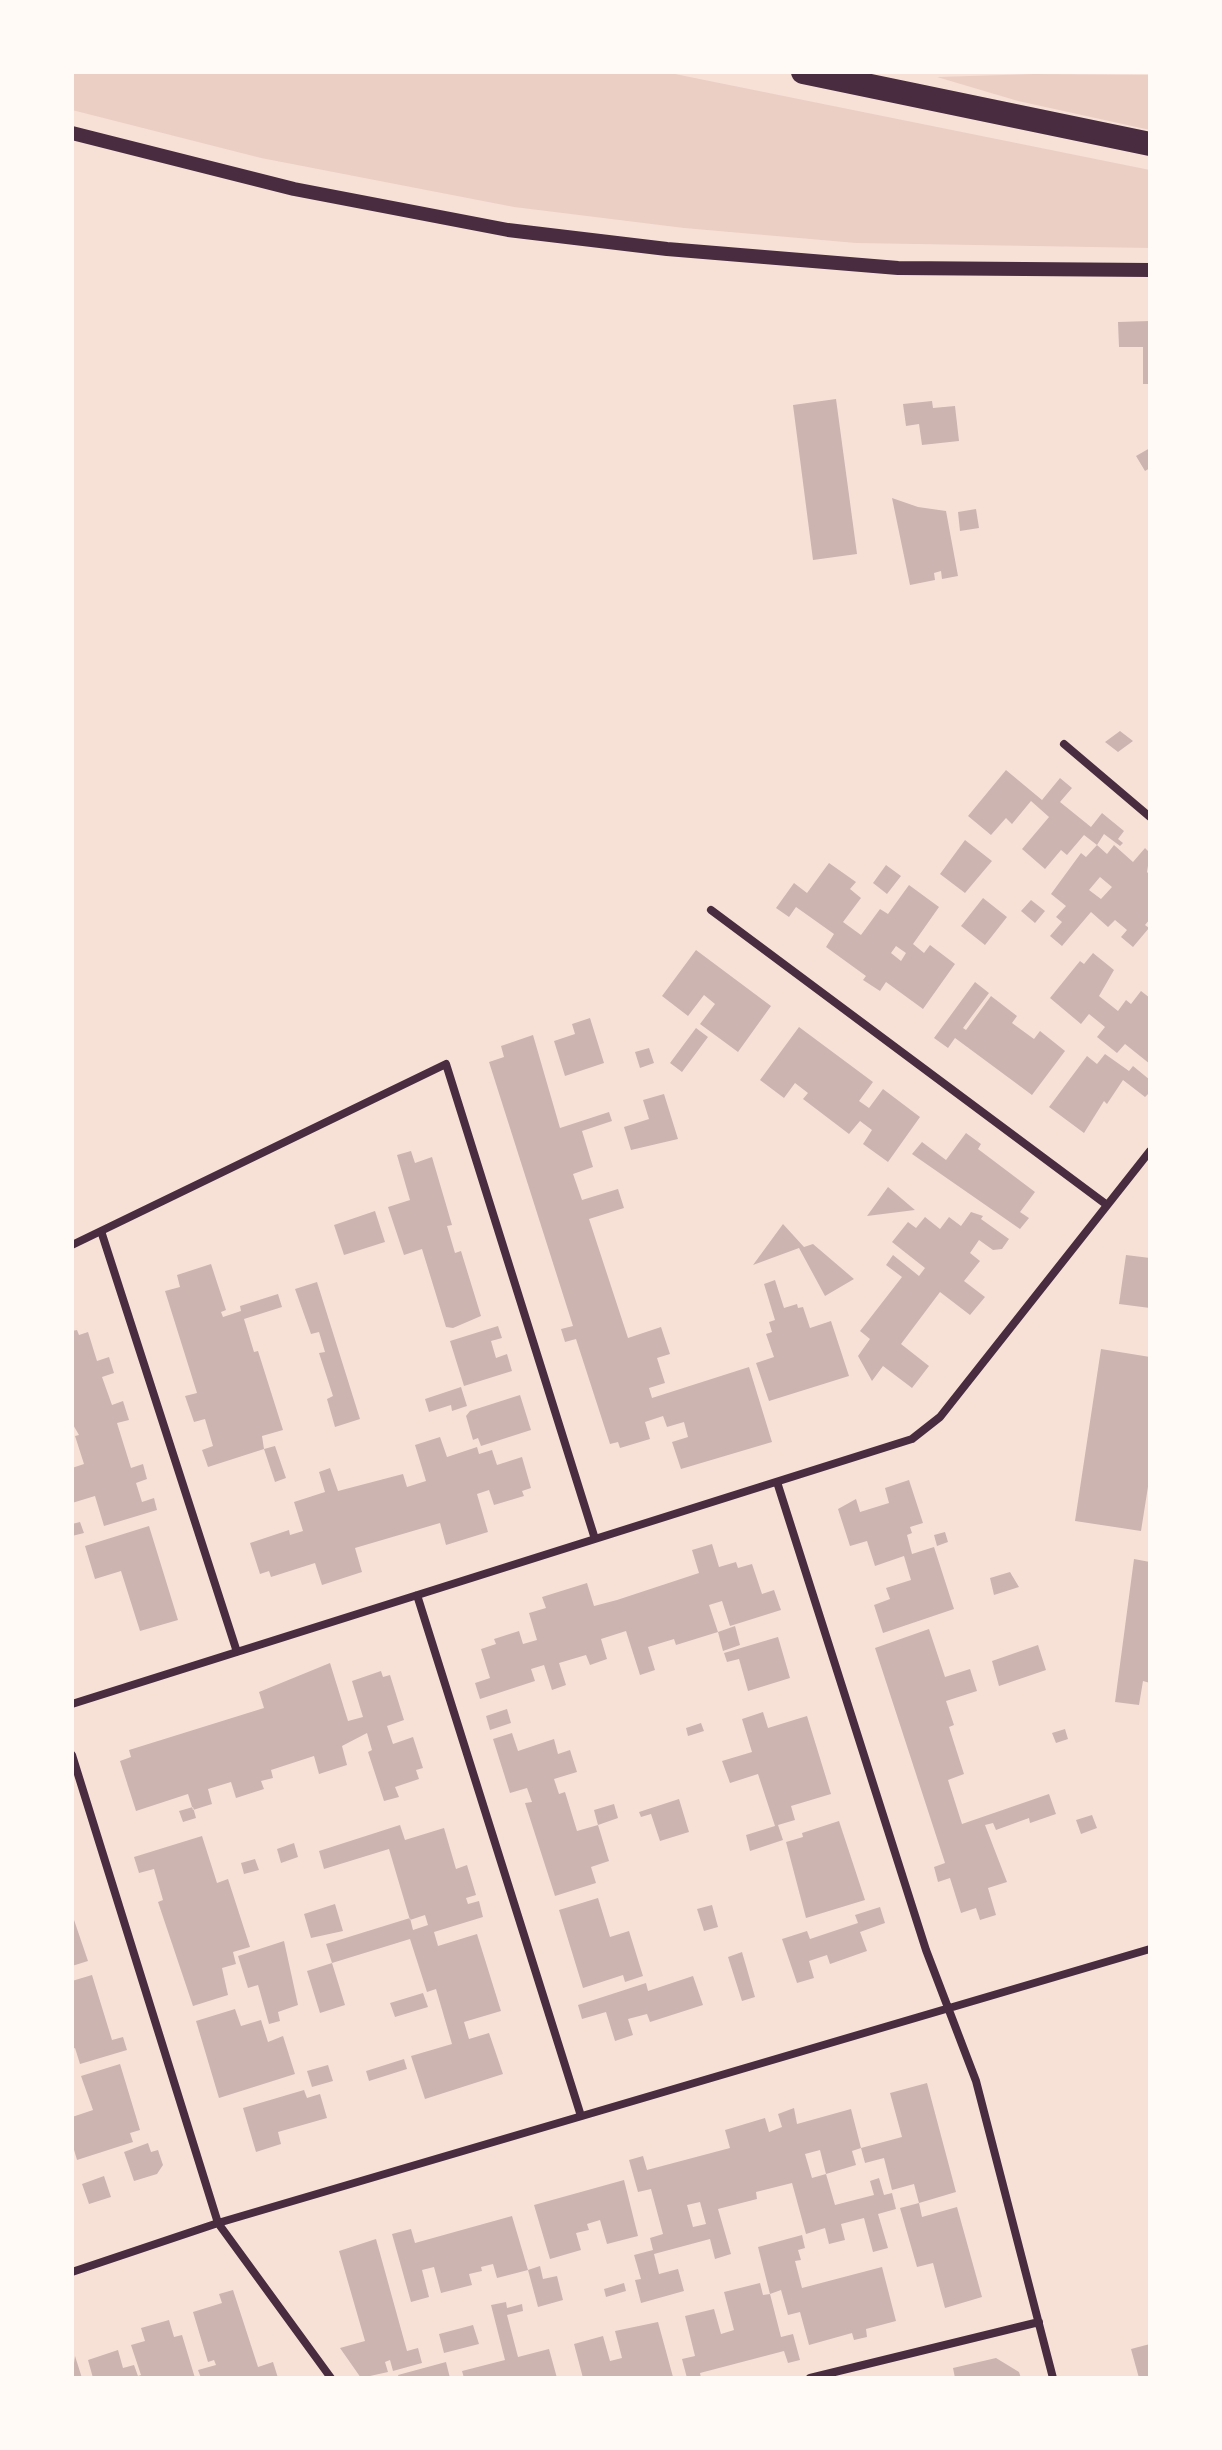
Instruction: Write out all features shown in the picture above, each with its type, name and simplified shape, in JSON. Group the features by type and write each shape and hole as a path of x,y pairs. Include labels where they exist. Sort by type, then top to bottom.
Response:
{"highway":[{"path":"803,72 1150,144"}],"street":[{"path":"72,133 265,182 508,230 682,250 898,268 1150,270"},
{"path":"1064,744 1150,817"},
{"path":"711,910 1107,1205"},
{"path":"72,1245 446,1064 595,1539"},
{"path":"72,1704 912,1439 932,1425 1150,1151"},
{"path":"101,1231 237,1652"},
{"path":"777,1482 947,2008 976,2081 1053,2378"},
{"path":"417,1595 581,2116"},
{"path":"72,1755 218,2223 331,2378"},
{"path":"72,2272 218,2223 1150,1949"},
{"path":"810,2378 1039,2322"}],"shaded area":[{"path":"72,72 665,72 1150,170 1150,248 856,243 684,228 514,207 261,158 72,110"},
{"path":"1150,75 1150,130 1018,101 937,77"}],"building":[{"path":"1150,321 1150,384 1143,384 1143,347 1119,347 1118,322"},
{"path":"836,399 857,554 813,560 793,405"},
{"path":"932,401 933,408 955,406 959,441 922,445 919,424 906,426 903,404"},
{"path":"1150,448 1150,468 1145,471 1136,456"},
{"path":"892,498 918,507 946,511 958,576 942,579 941,571 934,573 935,580 910,585"},
{"path":"976,509 979,528 960,531 958,512"},
{"path":"1120,731 1133,741 1118,752 1105,742"},
{"path":"1006,770 1042,800 1060,778 1072,788 1060,802 1091,827 1102,813 1124,831 1118,839 1123,843 1120,846 1104,834 1097,845 1084,835 1067,855 1061,850 1045,869 1022,849 1049,817 1031,801 1012,824 1006,818 991,835 968,816"},
{"path":"965,840 992,861 965,893 940,874"},
{"path":"1097,845 1107,854 1114,845 1133,862 1145,848 1150,853 1147,872 1150,875 1150,919 1145,925 1149,928 1133,947 1121,937 1127,930 1115,920 1108,927 1091,912 1062,946 1050,936 1062,922 1056,917 1066,906 1051,894 1081,853 1086,857","holes":["1100,877 1112,887 1101,899 1089,890"]},
{"path":"829,863 856,882 850,889 861,898 843,922 861,935 880,909 888,914 909,885 939,907 913,944 924,953 930,945 955,964 923,1009 886,982 880,991 863,980 866,976 826,947 834,934 796,907 789,917 776,908 794,883 807,893","holes":["896,946 906,953 901,961 891,953"]},
{"path":"886,865 901,876 887,894 873,883"},
{"path":"983,898 1007,917 985,945 961,926"},
{"path":"1031,900 1045,911 1035,923 1021,911"},
{"path":"696,950 771,1006 738,1052 700,1024 715,1004 704,995 688,1016 662,996"},
{"path":"1093,953 1114,970 1099,996 1118,1011 1126,1000 1131,1004 1141,991 1150,998 1150,1064 1125,1044 1117,1053 1097,1037 1105,1027 1089,1014 1081,1024 1050,998 1080,961 1084,964"},
{"path":"975,982 989,993 963,1028 966,1030 991,996 1017,1016 1012,1023 1034,1039 1040,1031 1065,1051 1032,1095 955,1038 948,1048 934,1038"},
{"path":"590,1018 604,1063 565,1076 554,1041 575,1034 572,1024"},
{"path":"799,1027 873,1082 859,1101 869,1108 883,1089 920,1117 888,1162 863,1144 872,1130 860,1121 849,1134 803,1099 808,1093 795,1083 784,1098 760,1080"},
{"path":"696,1028 708,1037 682,1072 670,1063"},
{"path":"533,1035 560,1128 609,1112 612,1121 582,1131 593,1167 573,1174 582,1200 618,1189 624,1208 589,1219 628,1338 661,1327 670,1354 657,1358 665,1383 649,1388 652,1398 749,1367 772,1442 681,1469 672,1442 688,1437 684,1422 667,1427 663,1416 645,1422 650,1439 620,1448 618,1442 610,1444 576,1339 565,1342 561,1329 573,1326 489,1062 504,1057 501,1046"},
{"path":"649,1048 654,1063 640,1068 635,1052"},
{"path":"1105,1054 1129,1071 1133,1066 1150,1080 1150,1092 1145,1097 1123,1080 1107,1104 1104,1101 1084,1133 1049,1107 1087,1056 1097,1064"},
{"path":"664,1094 678,1139 631,1150 624,1127 649,1119 643,1100"},
{"path":"966,1133 981,1144 978,1149 1035,1192 1020,1212 1029,1218 1020,1229 912,1154 922,1142 946,1160"},
{"path":"411,1151 415,1163 432,1157 452,1225 447,1226 455,1253 461,1251 481,1316 453,1328 446,1327 422,1249 404,1255 388,1207 410,1200 397,1155"},
{"path":"888,1187 915,1210 867,1216"},
{"path":"375,1211 385,1242 344,1255 334,1225"},
{"path":"971,1212 983,1216 981,1219 1009,1239 1002,1249 993,1250 979,1240 970,1253 980,1261 964,1281 985,1297 970,1315 940,1292 901,1344 929,1366 912,1388 883,1366 872,1381 858,1356 870,1339 860,1331 902,1277 886,1265 893,1255 919,1276 925,1268 892,1242 908,1222 916,1228 925,1217 940,1229 949,1217 961,1226"},
{"path":"783,1224 804,1247 813,1244 854,1279 825,1296 799,1248 753,1265"},
{"path":"1126,1255 1150,1258 1150,1308 1119,1304"},
{"path":"211,1264 226,1310 221,1312 223,1317 241,1311 240,1306 278,1294 282,1307 244,1319 254,1352 258,1351 283,1430 262,1436 264,1449 208,1467 202,1450 213,1446 205,1419 194,1422 185,1396 197,1393 165,1291 180,1287 177,1275"},
{"path":"775,1280 784,1308 797,1304 798,1308 803,1307 810,1328 831,1321 849,1376 769,1401 756,1363 774,1357 766,1334 772,1332 769,1322 775,1320 764,1284"},
{"path":"317,1282 360,1419 335,1427 327,1399 333,1396 319,1353 325,1352 319,1332 311,1334 295,1289"},
{"path":"498,1326 502,1338 491,1341 496,1358 507,1354 512,1371 464,1386 450,1341"},
{"path":"77,1330 79,1335 88,1332 97,1361 109,1357 114,1373 102,1377 112,1405 123,1401 129,1420 117,1423 131,1468 143,1464 147,1479 136,1483 142,1502 154,1498 157,1510 104,1526 95,1496 72,1503 72,1468 84,1464 75,1436 79,1435 72,1423 72,1331"},
{"path":"1101,1349 1150,1357 1150,1474 1141,1531 1075,1521"},
{"path":"461,1387 467,1406 452,1411 451,1405 429,1412 425,1399"},
{"path":"520,1395 531,1430 481,1446 478,1438 473,1440 466,1416 470,1411"},
{"path":"440,1437 447,1457 477,1447 479,1454 492,1450 497,1465 522,1457 531,1488 522,1491 524,1496 494,1505 489,1490 477,1494 488,1532 446,1545 440,1523 355,1548 362,1572 322,1585 315,1563 271,1577 269,1571 260,1574 250,1543 289,1530 290,1535 303,1531 294,1502 325,1492 319,1472 330,1468 338,1491 403,1474 407,1487 426,1481 415,1445"},
{"path":"275,1446 286,1478 275,1482 264,1449"},
{"path":"909,1480 923,1523 910,1527 912,1533 907,1535 912,1554 934,1547 954,1609 883,1633 874,1605 890,1599 886,1588 911,1580 904,1556 875,1566 867,1541 850,1546 838,1509 856,1499 860,1512 889,1503 885,1488"},
{"path":"80,1522 84,1533 72,1536 72,1524"},
{"path":"149,1526 178,1620 140,1631 121,1571 95,1579 85,1546"},
{"path":"945,1532 948,1542 937,1546 934,1535"},
{"path":"712,1544 719,1567 736,1562 738,1568 752,1564 762,1594 774,1590 781,1610 730,1626 722,1601 709,1605 718,1632 676,1645 674,1639 648,1647 655,1670 640,1675 626,1631 601,1639 607,1659 590,1665 586,1655 559,1663 566,1685 552,1690 544,1665 531,1669 535,1681 480,1699 475,1683 490,1678 481,1649 496,1644 494,1639 519,1631 523,1644 537,1640 529,1613 546,1608 542,1597 587,1583 594,1606 617,1600 699,1573 692,1550"},
{"path":"1134,1559 1150,1562 1150,1683 1143,1681 1139,1705 1115,1702"},
{"path":"1010,1572 1019,1587 994,1595 990,1578"},
{"path":"735,1626 740,1645 723,1651 718,1632"},
{"path":"929,1629 945,1677 970,1669 977,1691 946,1701 954,1725 949,1727 964,1774 948,1780 962,1824 1049,1794 1056,1814 1030,1823 1029,1818 996,1830 993,1823 985,1825 1007,1882 988,1888 996,1915 980,1920 976,1908 961,1913 950,1878 938,1882 934,1867 945,1863 875,1648"},
{"path":"778,1637 790,1678 748,1691 739,1659 727,1662 724,1653"},
{"path":"1038,1645 1046,1670 999,1686 992,1661"},
{"path":"330,1663 348,1721 363,1717 352,1681 381,1671 383,1677 390,1675 404,1720 387,1726 393,1744 413,1737 423,1768 416,1770 419,1779 395,1787 399,1797 384,1801 368,1752 372,1750 367,1733 342,1746 347,1765 319,1774 314,1756 271,1770 273,1778 261,1781 264,1789 236,1798 231,1782 208,1789 212,1804 193,1810 188,1794 136,1811 120,1761 131,1757 129,1750 264,1708 259,1692"},
{"path":"507,1709 511,1723 490,1730 486,1716"},
{"path":"763,1712 768,1728 807,1716 831,1794 791,1806 795,1820 778,1825 783,1840 750,1851 746,1835 775,1826 758,1774 730,1783 722,1761 752,1752 742,1719"},
{"path":"701,1723 704,1731 688,1736 686,1728"},
{"path":"1065,1729 1068,1739 1056,1743 1052,1733"},
{"path":"512,1733 518,1751 554,1739 558,1754 570,1750 577,1772 554,1779 559,1794 565,1792 577,1831 598,1825 609,1861 591,1867 596,1883 555,1896 525,1803 532,1802 527,1788 510,1793 493,1739"},
{"path":"679,1799 689,1832 660,1841 651,1814 641,1817 639,1812"},
{"path":"614,1804 618,1818 598,1825 594,1810"},
{"path":"193,1807 196,1818 183,1822 179,1811"},
{"path":"1092,1815 1097,1828 1081,1834 1076,1820"},
{"path":"839,1821 865,1900 806,1918 786,1842 803,1837 802,1833"},
{"path":"400,1825 405,1840 444,1828 456,1869 467,1865 476,1895 466,1898 468,1904 479,1901 483,1917 434,1932 438,1946 477,1934 501,2011 464,2022 469,2039 489,2033 503,2074 425,2099 411,2056 452,2044 436,1989 427,1992 410,1939 332,1963 326,1944 409,1918 389,1849 324,1869 319,1851","holes":["425,1915 428,1925 413,1930 410,1920"]},
{"path":"202,1836 217,1883 228,1879 250,1947 233,1952 236,1964 222,1968 228,1995 193,2006 158,1902 163,1900 154,1869 139,1873 134,1857"},
{"path":"294,1843 298,1857 281,1863 277,1849"},
{"path":"255,1859 259,1870 244,1874 241,1863"},
{"path":"598,1898 610,1937 629,1931 643,1976 625,1982 623,1975 583,1988 559,1910"},
{"path":"335,1904 343,1931 311,1938 304,1914"},
{"path":"712,1905 718,1927 704,1931 697,1909"},
{"path":"880,1907 885,1923 860,1932 867,1951 830,1964 827,1955 809,1961 814,1978 797,1983 782,1939 807,1931 810,1939 858,1923 855,1915"},
{"path":"72,1914 88,1961 72,1966"},
{"path":"284,1941 298,2005 278,2012 280,2021 269,2024 258,1985 248,1988 238,1956"},
{"path":"742,1952 755,1997 742,2001 728,1957"},
{"path":"332,1963 345,2005 320,2013 307,1971"},
{"path":"92,1975 112,2040 123,2037 127,2050 80,2064 75,2048 72,2049 72,1981"},
{"path":"693,1976 703,2005 650,2022 647,2014 628,2019 633,2035 615,2041 606,2012 582,2019 578,2005 646,1983 648,1991"},
{"path":"423,1993 428,2007 395,2017 390,2003"},
{"path":"235,2009 241,2026 261,2020 268,2042 283,2036 295,2074 219,2098 196,2021"},
{"path":"404,2059 407,2069 369,2081 366,2071"},
{"path":"120,2064 140,2130 130,2133 133,2142 77,2160 72,2143 72,2117 93,2110 81,2076"},
{"path":"328,2065 333,2081 312,2087 307,2071"},
{"path":"927,2083 956,2192 919,2203 914,2184 892,2190 884,2158 865,2163 861,2148 902,2137 890,2093"},
{"path":"304,2090 307,2098 320,2094 327,2118 278,2132 281,2144 256,2152 243,2108"},
{"path":"794,2108 797,2124 851,2109 861,2148 852,2151 856,2165 826,2174 835,2205 874,2195 870,2181 879,2178 884,2195 892,2193 896,2209 878,2214 888,2248 873,2252 864,2218 841,2224 845,2240 829,2244 825,2228 806,2234 792,2183 756,2192 757,2199 718,2209 731,2254 715,2259 710,2239 654,2254 659,2274 678,2269 684,2291 641,2303 635,2280 641,2279 634,2255 653,2250 650,2238 663,2234 651,2189 638,2192 629,2160 643,2156 647,2170 730,2148 725,2130 765,2118 769,2132 782,2127 778,2114","holes":["820,2150 826,2174 812,2178 805,2154","700,2202 706,2224 693,2227 687,2205"]},
{"path":"148,2143 151,2152 158,2150 163,2165 157,2174 134,2181 124,2152"},
{"path":"104,2176 111,2197 89,2204 82,2184"},
{"path":"624,2180 638,2236 607,2244 600,2220 587,2224 589,2230 576,2233 581,2250 550,2259 534,2205"},
{"path":"919,2203 922,2217 957,2207 982,2297 945,2308 933,2263 917,2267 900,2208"},
{"path":"512,2216 528,2270 497,2278 493,2264 481,2267 482,2271 469,2274 472,2285 441,2293 434,2267 422,2270 429,2297 411,2302 392,2234 411,2229 415,2243"},
{"path":"802,2235 805,2248 798,2250 801,2260 795,2261 802,2288 882,2267 896,2321 866,2329 867,2337 854,2340 852,2333 809,2345 800,2312 788,2315 781,2290 770,2294 758,2247"},
{"path":"376,2239 407,2351 418,2348 422,2363 393,2371 390,2360 385,2362 388,2372 361,2378 340,2348 365,2341 339,2251"},
{"path":"540,2266 543,2279 557,2276 563,2300 538,2307 528,2270"},
{"path":"624,2283 626,2291 606,2297 604,2289"},
{"path":"760,2283 763,2295 770,2294 781,2337 793,2334 800,2360 788,2363 784,2351 700,2373 701,2378 687,2378 682,2359 695,2356 685,2316 714,2309 721,2334 734,2330 724,2292"},
{"path":"233,2290 258,2367 273,2362 278,2378 201,2378 198,2370 216,2365 214,2360 208,2362 193,2312 222,2303 219,2294"},
{"path":"506,2302 507,2308 522,2304 523,2311 507,2315 518,2357 549,2349 557,2378 464,2378 462,2371 505,2360 491,2305"},
{"path":"169,2320 174,2337 182,2335 195,2378 93,2378 88,2360 118,2350 123,2368 134,2365 138,2376 141,2375 131,2345 145,2341 141,2328"},
{"path":"658,2322 673,2377 583,2378 574,2344 603,2336 610,2361 622,2358 615,2331"},
{"path":"473,2325 479,2344 444,2353 439,2334"},
{"path":"1150,2344 1150,2378 1139,2378 1131,2349"},
{"path":"75,2356 82,2378 72,2378"},
{"path":"996,2358 1019,2372 1021,2378 955,2378 953,2368"},
{"path":"446,2362 450,2378 399,2378 398,2375"}]}
